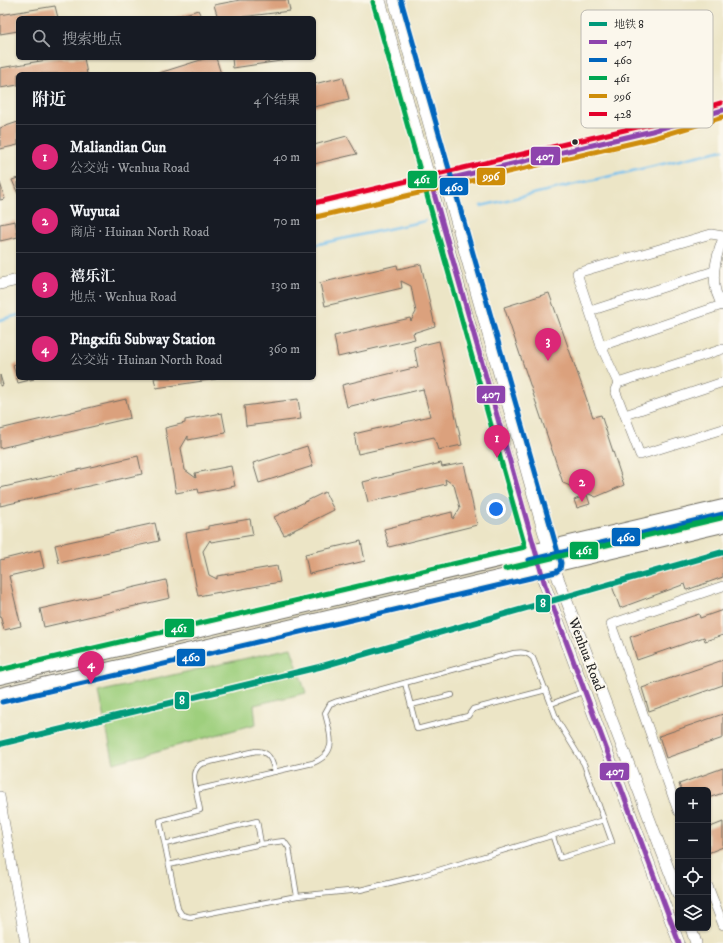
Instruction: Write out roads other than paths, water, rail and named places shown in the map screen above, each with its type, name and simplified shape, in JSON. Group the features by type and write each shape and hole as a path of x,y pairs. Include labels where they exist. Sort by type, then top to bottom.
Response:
{"main road":[{"path":"0,677 723,507"},
{"path":"0,695 723,525"}],"street":[{"name":"Wenhua Road","path":"380,0 534,552 680,943"},
{"name":"Wenhua Road","path":"394,0 554,565 675,886"},
{"path":"713,113 723,110"},
{"path":"316,210 662,128"},
{"path":"601,346 723,306 719,300 717,274 717,254 723,237 711,234 577,273 601,346 618,383 616,390 640,454 723,429"},
{"path":"590,311 717,274"},
{"path":"0,284 16,280"},
{"path":"618,383 723,349"},
{"path":"625,415 723,382"},
{"path":"675,803 611,624 723,586"},
{"path":"0,797 25,943"},
{"path":"711,894 723,925"},
{"path":"692,931 696,943"}],"lane":[{"path":"196,790 313,763 322,759 327,755 332,743 325,713 330,704 522,652 529,654 533,658 557,720 584,764 612,842 560,858 553,837"},
{"path":"406,683 417,729 468,716 473,709 546,690"},
{"path":"551,704 585,691"},
{"path":"411,705 452,695"},
{"path":"275,772 272,762 264,751 256,751 201,764 194,772 200,810 160,821 178,909 185,916 297,896 360,890 420,876 553,837 604,820"},
{"path":"165,844 257,821 261,844"},
{"path":"169,865 261,844 284,841 287,844 297,896"}],"waterway":[{"path":"481,206 723,150"},
{"path":"316,245 425,221"},
{"path":"0,320 16,316"}],"metro line":[{"name":"8","path":"0,744 319,667 723,552"}],"place":[{"name":"禧乐汇","path":"548,361"},
{"name":"Maliandian Cun","path":"497,458"},
{"name":"Wuyutai","path":"582,502"},
{"name":"Pingxifu Subway Station","path":"91,684"}]}
